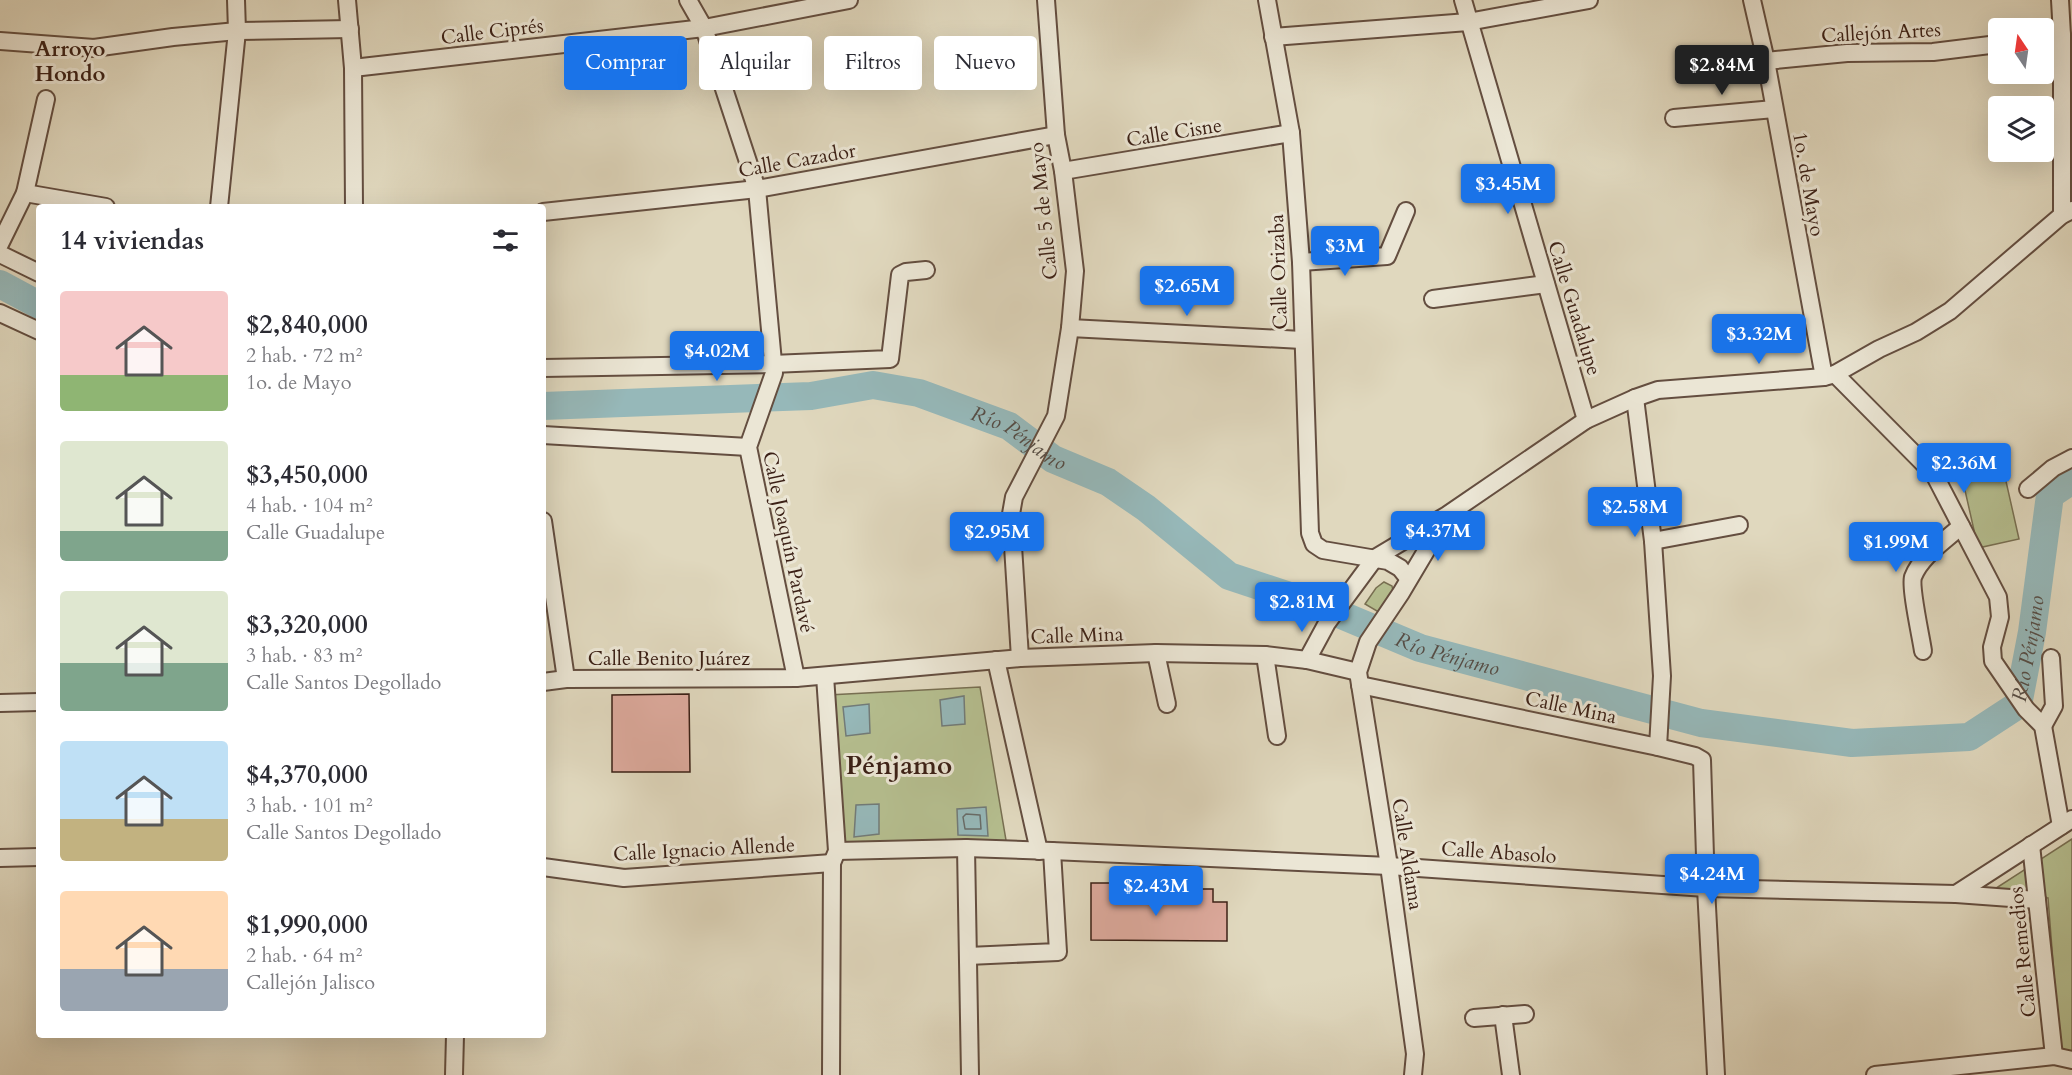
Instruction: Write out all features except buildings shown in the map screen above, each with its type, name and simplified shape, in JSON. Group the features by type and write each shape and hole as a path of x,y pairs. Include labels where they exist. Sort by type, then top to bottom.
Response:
{"street":[{"path":"219,204 237,31 236,0"},
{"path":"347,0 353,68 354,204"},
{"name":"Calle Joaquín Pardavé","path":"688,0 704,28 757,189 773,368 748,447 796,678"},
{"name":"Calle Ciprés","path":"353,68 704,28 849,0"},
{"name":"Calle 5 de Mayo","path":"1020,658 1011,514 1014,497 1056,416 1070,328 1075,271 1063,171 1056,135 1046,0"},
{"name":"Calle Orizaba","path":"1267,0 1291,133 1301,262 1310,533 1314,544 1323,550 1375,558"},
{"name":"Calle Guadalupe","path":"1463,0 1587,420"},
{"path":"1274,37 1468,22 1589,0"},
{"name":"1o. de Mayo","path":"1752,0 1829,375"},
{"path":"1307,660 1327,623 1375,558 1447,515 1587,420 1658,390 1829,375 1916,332 1950,311 2067,213 2060,0"},
{"path":"0,41 94,48 237,31 350,29"},
{"path":"2054,37 2062,36"},
{"name":"Callejón Artes","path":"1766,61 1847,53 1933,52 1988,45"},
{"path":"0,244 25,193 46,99"},
{"path":"1674,118 1774,109"},
{"name":"Calle Cisne","path":"1063,171 1291,133"},
{"name":"Calle Cazador","path":"546,212 757,189 1056,135"},
{"path":"25,193 89,204"},
{"path":"1301,262 1387,256 1407,211"},
{"path":"0,254 36,272"},
{"path":"546,368 773,368 890,359 900,275 906,272 926,270"},
{"path":"1433,299 1546,284"},
{"path":"0,313 36,330"},
{"path":"1070,328 1302,340"},
{"path":"1829,375 1935,474 1998,597 2000,617 1992,647 1993,661 2026,709 2043,726 2066,822 1956,894"},
{"path":"1635,398 1653,542 1662,676 1659,747"},
{"path":"546,435 748,447"},
{"path":"2028,489 2053,468 2072,458"},
{"name":"Calle Aldama","path":"1413,1075 1415,1054 1389,866 1359,678 1368,642 1447,515"},
{"path":"1653,542 1739,525"},
{"path":"1923,651 1912,580 1928,555 1961,526"},
{"path":"546,542 566,679"},
{"path":"1375,558 1388,561 1400,568 1404,586"},
{"path":"1156,653 1167,704"},
{"name":"Calle Mina","path":"796,678 1020,658 1156,653 1265,656 1307,660 1359,678 1695,756 1702,760 1706,888"},
{"path":"1265,656 1278,736"},
{"path":"2043,726 2054,706 2051,658"},
{"path":"968,956 1058,952 1046,851 996,660"},
{"path":"825,676 834,857 831,1075"},
{"name":"Calle Benito Juárez","path":"546,682 566,679 796,678"},
{"path":"0,703 36,702"},
{"name":"Calle Remedios","path":"2031,845 2054,1056"},
{"path":"966,848 970,1075"},
{"name":"Calle Abasolo","path":"966,848 1389,866 1706,888 1956,894 2037,900"},
{"name":"Calle Ignacio Allende","path":"546,867 624,878 834,857 966,848"},
{"path":"0,858 36,857"},
{"path":"1706,888 1716,1075"},
{"path":"1474,1018 1525,1014"},
{"path":"1503,1015 1511,1075"},
{"path":"454,1075 455,1038"},
{"path":"1875,1075 2054,1056 2072,1060"}],"green space":[{"path":"2003,468 2019,539 1978,548 1962,477"},
{"path":"1384,582 1392,586 1394,595 1382,614 1365,604 1376,588"},
{"path":"980,687 1007,846 843,850 828,695"},
{"path":"2072,839 2072,1051 2060,1051 2048,898 1987,894"}],"water":[{"path":"964,696 965,724 942,726 940,700"},
{"path":"869,704 870,733 846,736 843,707"},
{"path":"879,804 879,834 854,837 856,805"},
{"path":"986,807 988,836 958,835 957,809"}],"waterway":[{"name":"Río Pénjamo","path":"0,284 36,303"},
{"name":"Río Pénjamo","path":"546,406 811,396 873,385 919,393 1009,426 1053,459 1108,482 1146,508 1229,576 1320,606 1420,648 1701,723 1852,743 1969,737 2018,705 2032,632 2050,495 2072,480"}],"district":[{"name":"Arroyo Hondo","path":"70,60"},
{"name":"Pénjamo","path":"899,765"}]}
